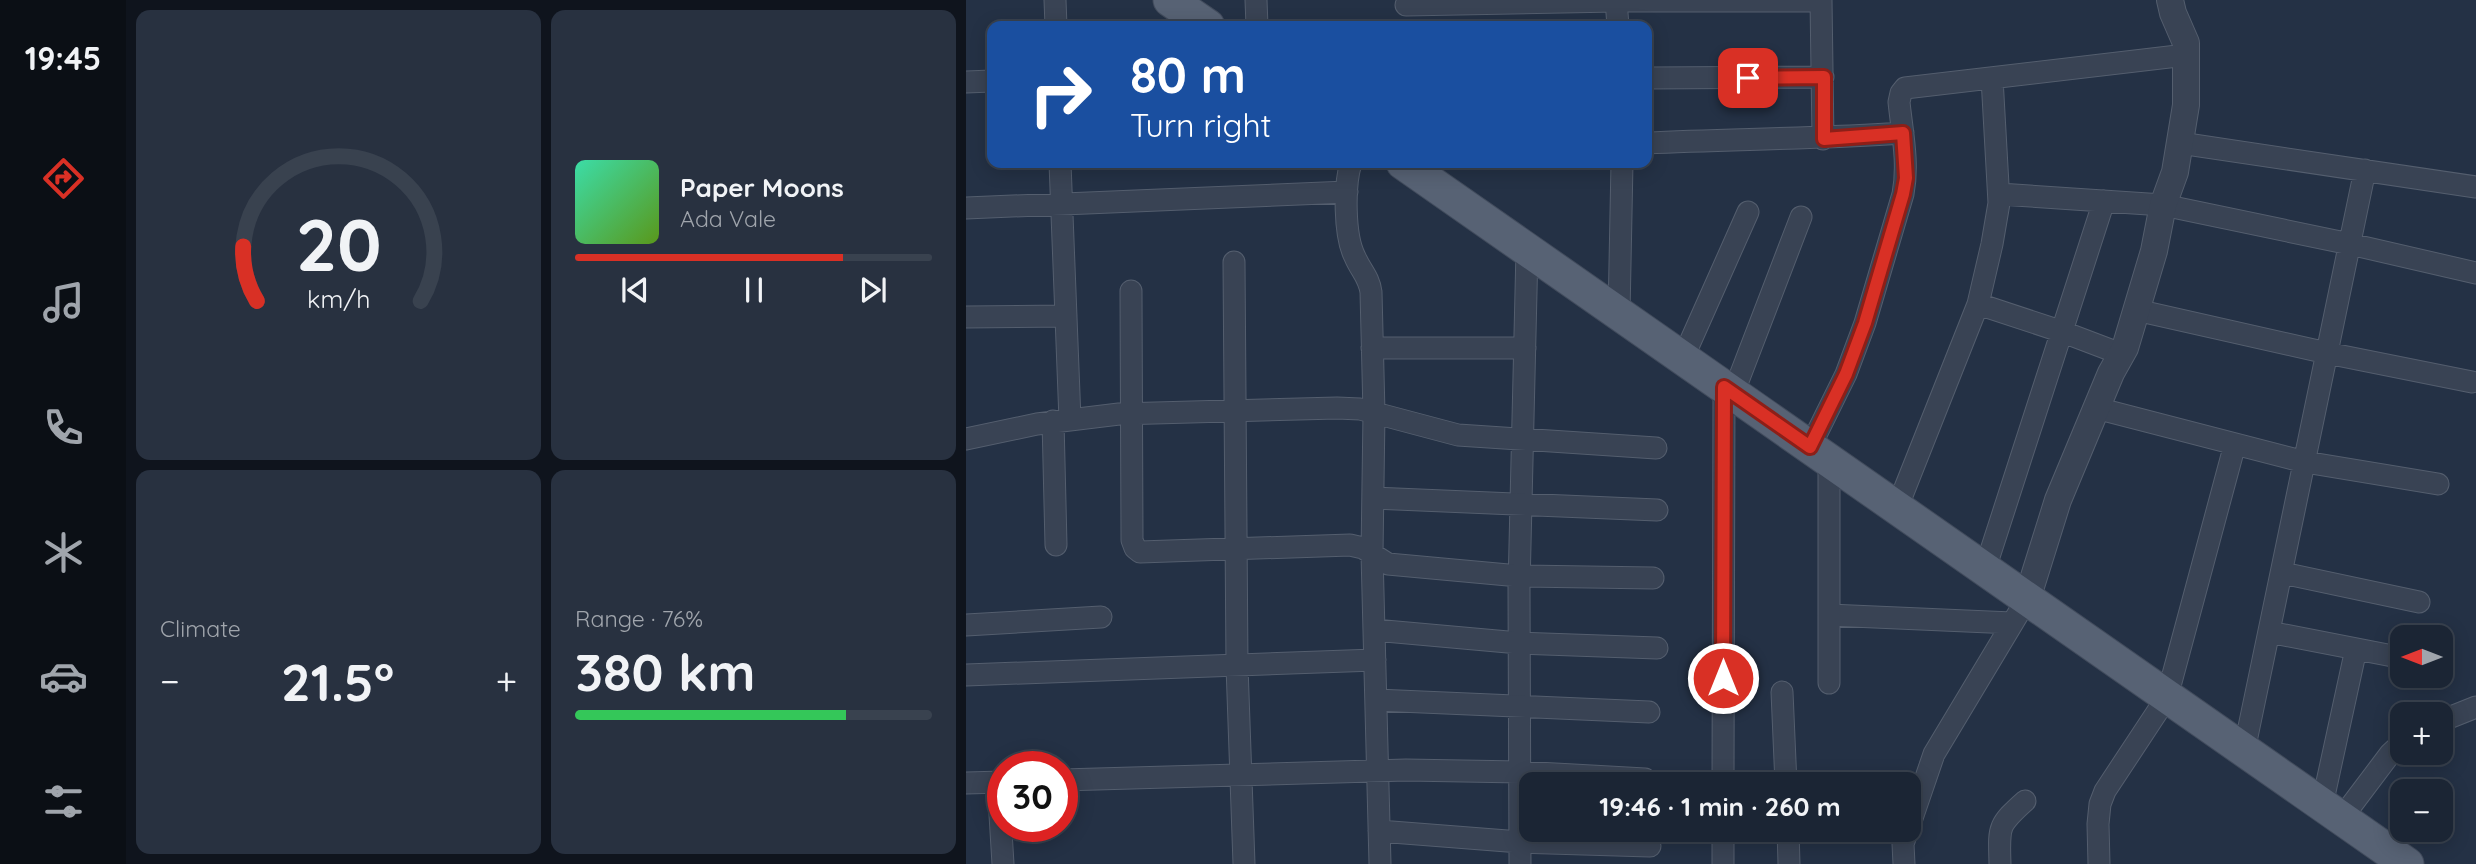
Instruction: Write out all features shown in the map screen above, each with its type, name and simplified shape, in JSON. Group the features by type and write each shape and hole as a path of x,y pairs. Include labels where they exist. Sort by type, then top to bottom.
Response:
{"main road":[{"path":"1170,0 1201,21"},
{"path":"1412,168 1984,569 2019,611 2167,697 2332,812 2375,853 2407,864"}],"street":[{"path":"1055,0 1056,21"},
{"path":"1256,0 1257,21"},
{"path":"1921,780 2019,611 2058,500 2121,354 2136,310 2154,251 2163,205 2175,173 2186,106 2186,43 2170,0"},
{"path":"1616,1 1618,21"},
{"path":"1406,21 1406,2 1821,1 1824,139"},
{"path":"1829,683 1829,615 1819,454 1865,323 1903,194 1906,178 1900,93 1905,88 2186,55"},
{"path":"1652,78 1824,77"},
{"path":"1896,508 1979,303 1992,244 1999,194 1992,78"},
{"path":"966,82 987,81"},
{"path":"1652,143 1824,139 1903,133"},
{"path":"2179,143 2476,187"},
{"path":"1056,545 1066,316 1060,168"},
{"path":"1349,168 1347,192 1351,244 1355,257 1369,279 1373,348 1374,630 1380,864"},
{"path":"1619,314 1622,168"},
{"path":"2244,751 2365,170"},
{"path":"966,208 1347,192"},
{"path":"1999,194 2163,205 2476,273"},
{"path":"1984,569 2104,201"},
{"path":"1683,358 1748,212"},
{"path":"1723,772 1729,391 1801,217"},
{"path":"1078,780 1377,771 1520,772 1519,576 1527,250"},
{"path":"1234,262 1237,666 1244,864"},
{"path":"1131,291 1132,540 1140,552 1350,545 1363,548 1388,564 1519,576 1653,578"},
{"path":"1979,303 2121,354"},
{"path":"2136,310 2472,382"},
{"path":"966,317 1066,316"},
{"path":"1373,348 1525,348"},
{"path":"966,439 1061,421 1131,413 1337,408 1360,409 1439,432 1656,448"},
{"path":"2096,408 2305,461 2438,484"},
{"path":"2099,864 2100,804 2105,791 2167,697 2235,444"},
{"path":"1373,498 1657,510"},
{"path":"2282,573 2418,601"},
{"path":"1829,615 2019,611"},
{"path":"966,625 1101,617"},
{"path":"1374,630 1519,643 1657,648"},
{"path":"2269,632 2390,656"},
{"path":"2332,812 2356,649"},
{"path":"966,675 1375,660"},
{"path":"1782,692 1785,772"},
{"path":"1376,700 1649,712"},
{"path":"2453,716 2476,707"},
{"path":"2332,812 2390,754"},
{"path":"966,783 987,782"},
{"path":"2000,864 2002,823 2025,802"},
{"path":"1379,831 1519,842"},
{"path":"1002,842 1003,864"},
{"path":"1520,864 1520,842 1650,846"},
{"path":"1723,842 1723,864"},
{"path":"1788,842 1789,864"},
{"path":"1904,842 1904,864"}],"route":[{"path":"1723,678 1724,387 1810,447 1846,374 1865,323 1906,178 1903,133 1824,139 1824,77 1748,78"}]}
